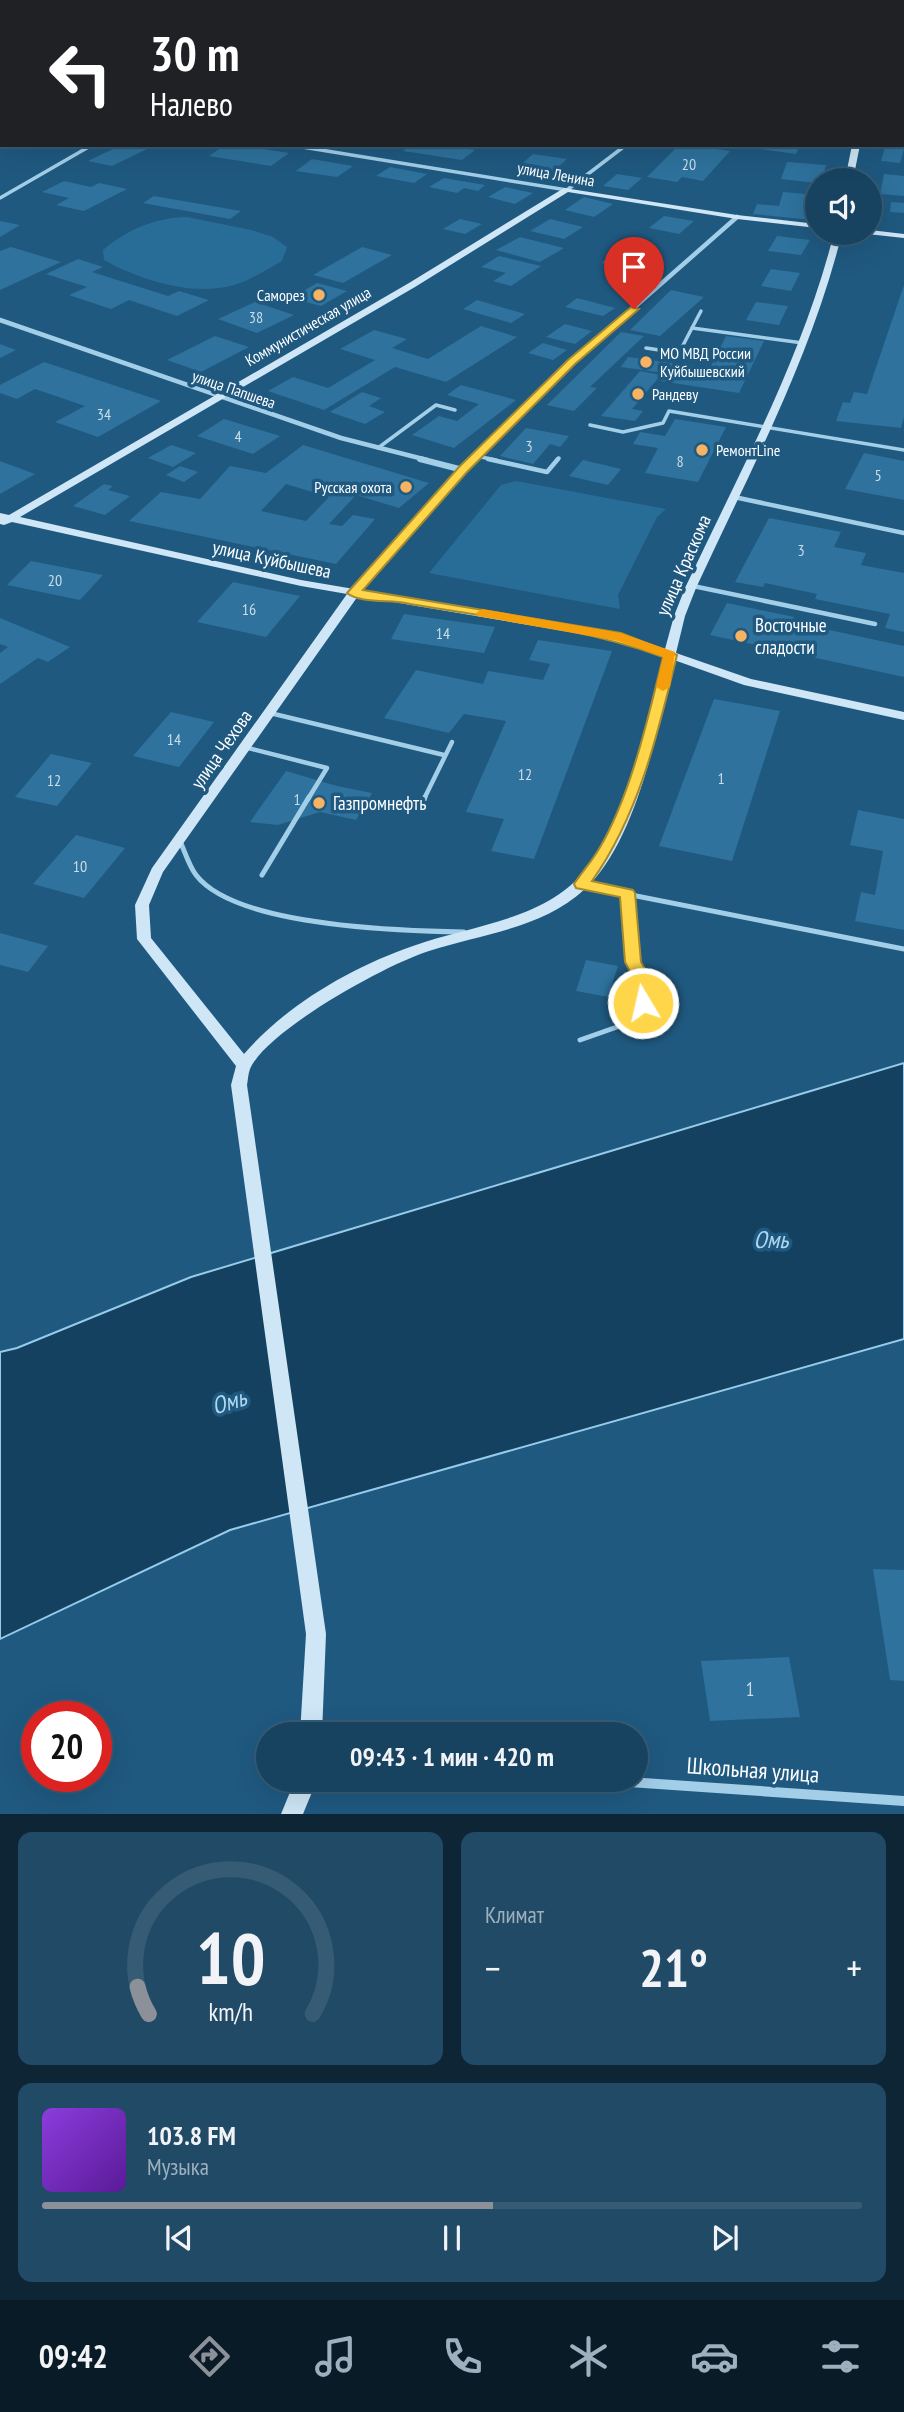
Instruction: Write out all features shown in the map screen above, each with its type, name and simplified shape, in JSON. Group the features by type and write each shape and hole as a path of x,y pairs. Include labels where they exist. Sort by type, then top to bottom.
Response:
{"street":[{"path":"0,198 89,147"},
{"name":"улица Ленина","path":"302,147 737,217 805,225"},
{"name":"Коммунистическая улица","path":"3,520 218,397 567,190 623,147"},
{"path":"851,168 856,147"},
{"name":"улица Чехова","path":"244,1065 144,939 142,905 157,871 354,593 463,470 572,362 737,217"},
{"path":"882,233 904,236"},
{"name":"улица Краскома","path":"244,1065 312,1004 383,964 420,948 481,932 539,912 582,884 607,849 628,801 655,719 676,628 818,308 835,245"},
{"name":"улица Папшева","path":"0,320 218,397 379,448 463,470"},
{"name":"улица Куйбышева","path":"3,520 354,593 392,597 621,637 747,682 904,716"},
{"path":"244,1065 239,1085 316,1634 311,1722"},
{"name":"Школьная улица","path":"648,1783 904,1801"},
{"path":"292,1814 301,1792"}],"lane":[{"path":"646,348 679,353 701,311"},
{"path":"692,328 803,343"},
{"path":"379,448 436,405 455,410"},
{"path":"590,425 623,432 663,422 669,411 904,450"},
{"path":"477,456 547,472 559,458"},
{"path":"734,497 904,533"},
{"path":"693,586 875,624"},
{"path":"270,713 444,755"},
{"path":"424,800 452,742"},
{"path":"243,747 327,768 262,874"},
{"path":"180,841 196,874 219,895 277,914 373,930 481,932"},
{"path":"582,884 904,949"},
{"path":"580,1040 617,1027 643,1003 644,981 633,962 628,893"}],"shaded area":[{"path":"187,217 273,237 287,247 282,261 240,283 201,289 150,280 104,260 103,250 122,236 153,222"},
{"path":"516,481 666,509 657,517 618,595 620,609 429,573 501,485"}],"water":[{"name":"Омь","path":"904,1063 904,1339 230,1530 0,1639 0,1352 17,1348 191,1277"}],"building":[{"path":"117,147 147,149 112,166 88,161"},
{"path":"222,147 250,147 289,153 271,166 209,156"},
{"path":"408,147 456,147 475,150 462,160 403,151"},
{"path":"677,147 710,147 730,151 703,181 682,177 677,182 647,177"},
{"path":"747,147 799,147 796,154"},
{"path":"885,147 904,149 900,163 881,161"},
{"path":"533,154 567,159 552,173 517,168"},
{"path":"312,159 353,166 337,177 296,171"},
{"path":"787,162 826,165 825,168 805,168 805,182 781,179"},
{"path":"390,167 427,174 414,183 376,176"},
{"path":"617,174 642,178 628,190 603,186"},
{"path":"884,174 904,176 904,196 882,194"},
{"path":"444,178 485,185 478,191 464,188 457,193 429,187"},
{"path":"64,181 91,187 99,183 127,189 84,211 56,205 69,198 42,192"},
{"path":"505,187 533,193 515,204 488,197"},
{"path":"783,192 805,194 805,219 753,214 757,204 779,206"},
{"path":"154,196 241,211 230,219 143,203"},
{"path":"584,197 613,204 594,217 565,210"},
{"path":"891,202 904,203 904,213 890,212"},
{"path":"664,216 694,221 679,234 649,228"},
{"path":"460,219 482,224 465,234 443,229"},
{"path":"550,219 583,227 564,239 530,231"},
{"path":"0,221 20,225 0,237"},
{"path":"777,236 805,239 807,245 801,255 768,251"},
{"path":"520,237 564,248 540,262 496,250"},
{"path":"11,247 61,262 0,290 0,251"},
{"path":"362,247 392,255 343,283 313,275"},
{"path":"615,252 658,262 644,273 601,263"},
{"path":"499,256 541,266 511,286 493,281 506,273 481,267"},
{"path":"78,259 103,267 92,272 168,296 179,291 209,300 177,316 129,300 111,309 69,295 87,287 46,274"},
{"path":"771,269 800,273 791,291 761,286"},
{"name":"Саморез","path":"317,283 347,291 321,306 291,298"},
{"path":"904,285 904,417 901,428 836,421 843,402 850,403 854,392 867,394"},
{"path":"671,290 704,297 660,336 630,330"},
{"path":"577,298 615,308 603,316 565,307"},
{"path":"477,300 525,314 511,323 463,309"},
{"path":"255,302 294,315 257,333 218,319"},
{"path":"756,302 788,306 779,325 746,320"},
{"path":"565,324 592,331 575,344 546,337"},
{"path":"481,326 517,337 446,382 395,367 324,410 268,391 293,377 328,388 375,360 340,349 374,330 407,339 392,348 428,359"},
{"path":"621,332 644,336 590,387 597,388 574,411 547,405"},
{"path":"215,336 249,347 201,372 167,360"},
{"name":"МО МВД России Куйбышевский","path":"726,336 764,341 739,393 660,381 664,373 621,367 628,357 710,368"},
{"path":"543,343 567,350 553,360 528,353"},
{"path":"0,344 16,350 0,358"},
{"path":"44,362 161,401 98,437 55,422 85,406 35,389 17,399 0,393 0,385"},
{"path":"640,371 661,375 632,409 643,411 635,421 601,416"},
{"path":"461,385 516,400 454,448 412,435 439,416 457,421 479,404 447,395"},
{"path":"362,392 381,398 369,406 385,412 365,424 330,412"},
{"path":"224,419 280,436 253,454 197,436"},
{"path":"675,419 726,427 698,482 645,473 658,448 633,444 640,432 665,436"},
{"path":"526,428 569,436 560,447 550,444 533,464 500,456"},
{"path":"171,445 196,453 173,467 148,458"},
{"path":"303,445 429,483 399,508 356,495 329,524 342,526 353,515 375,519 336,564 129,521 161,492 200,499 230,466 266,473","holes":["286,484 329,497 306,521 261,511"]},
{"path":"864,453 904,461 904,500 845,489"},
{"path":"583,460 621,469 608,485 569,476"},
{"path":"0,461 35,474 0,494"},
{"path":"180,466 198,472 184,482 166,475"},
{"path":"104,484 113,486 108,490 130,496 105,515 73,506"},
{"path":"769,518 841,532 834,547 866,553 861,565 904,573 904,632 885,628 890,614 815,599 817,594 765,583 763,587 735,582"},
{"path":"31,561 103,575 80,600 7,585"},
{"path":"233,582 300,596 266,637 197,622"},
{"path":"727,603 794,617 792,622 904,646 904,677 710,635"},
{"path":"404,614 495,627 484,653 391,639"},
{"path":"0,618 70,647 48,662 38,658 0,684 0,653 8,647 0,644"},
{"path":"538,640 612,651 534,859 491,851 504,819 466,812 506,721 464,714 449,733 384,718 416,670 483,684 488,671 543,680 550,664 529,660"},
{"path":"714,699 780,711 732,861 659,846"},
{"path":"171,712 214,722 179,767 133,756"},
{"path":"51,754 92,763 57,806 15,797"},
{"path":"286,771 372,793 356,820 320,812 278,825 250,822"},
{"path":"858,810 904,819 904,930 855,921 861,892 875,895 883,851 850,845"},
{"path":"76,835 125,848 84,898 33,884"},
{"path":"0,933 48,946 28,972 0,965"},
{"path":"586,960 618,966 608,997 576,991"},
{"path":"873,1569 904,1570 904,1681 890,1680"},
{"path":"789,1657 800,1717 710,1721 701,1661"}],"slow traffic":[{"path":"482,613 621,637 671,655 663,687"}],"place":[{"name":"Саморез","path":"319,295"},
{"name":"МО МВД России Куйбышевский","path":"646,362"},
{"name":"Рандеву","path":"638,394"},
{"name":"РемонтLine","path":"702,450"},
{"name":"Русская охота","path":"406,487"},
{"name":"Восточные сладости","path":"741,636"},
{"name":"Газпромнефть","path":"319,803"}],"route":[{"path":"634,309 572,362 463,470 354,593 392,597 621,637 671,655 655,719 628,801 607,849 582,884 628,893 633,962 644,981 643,1003"}]}
